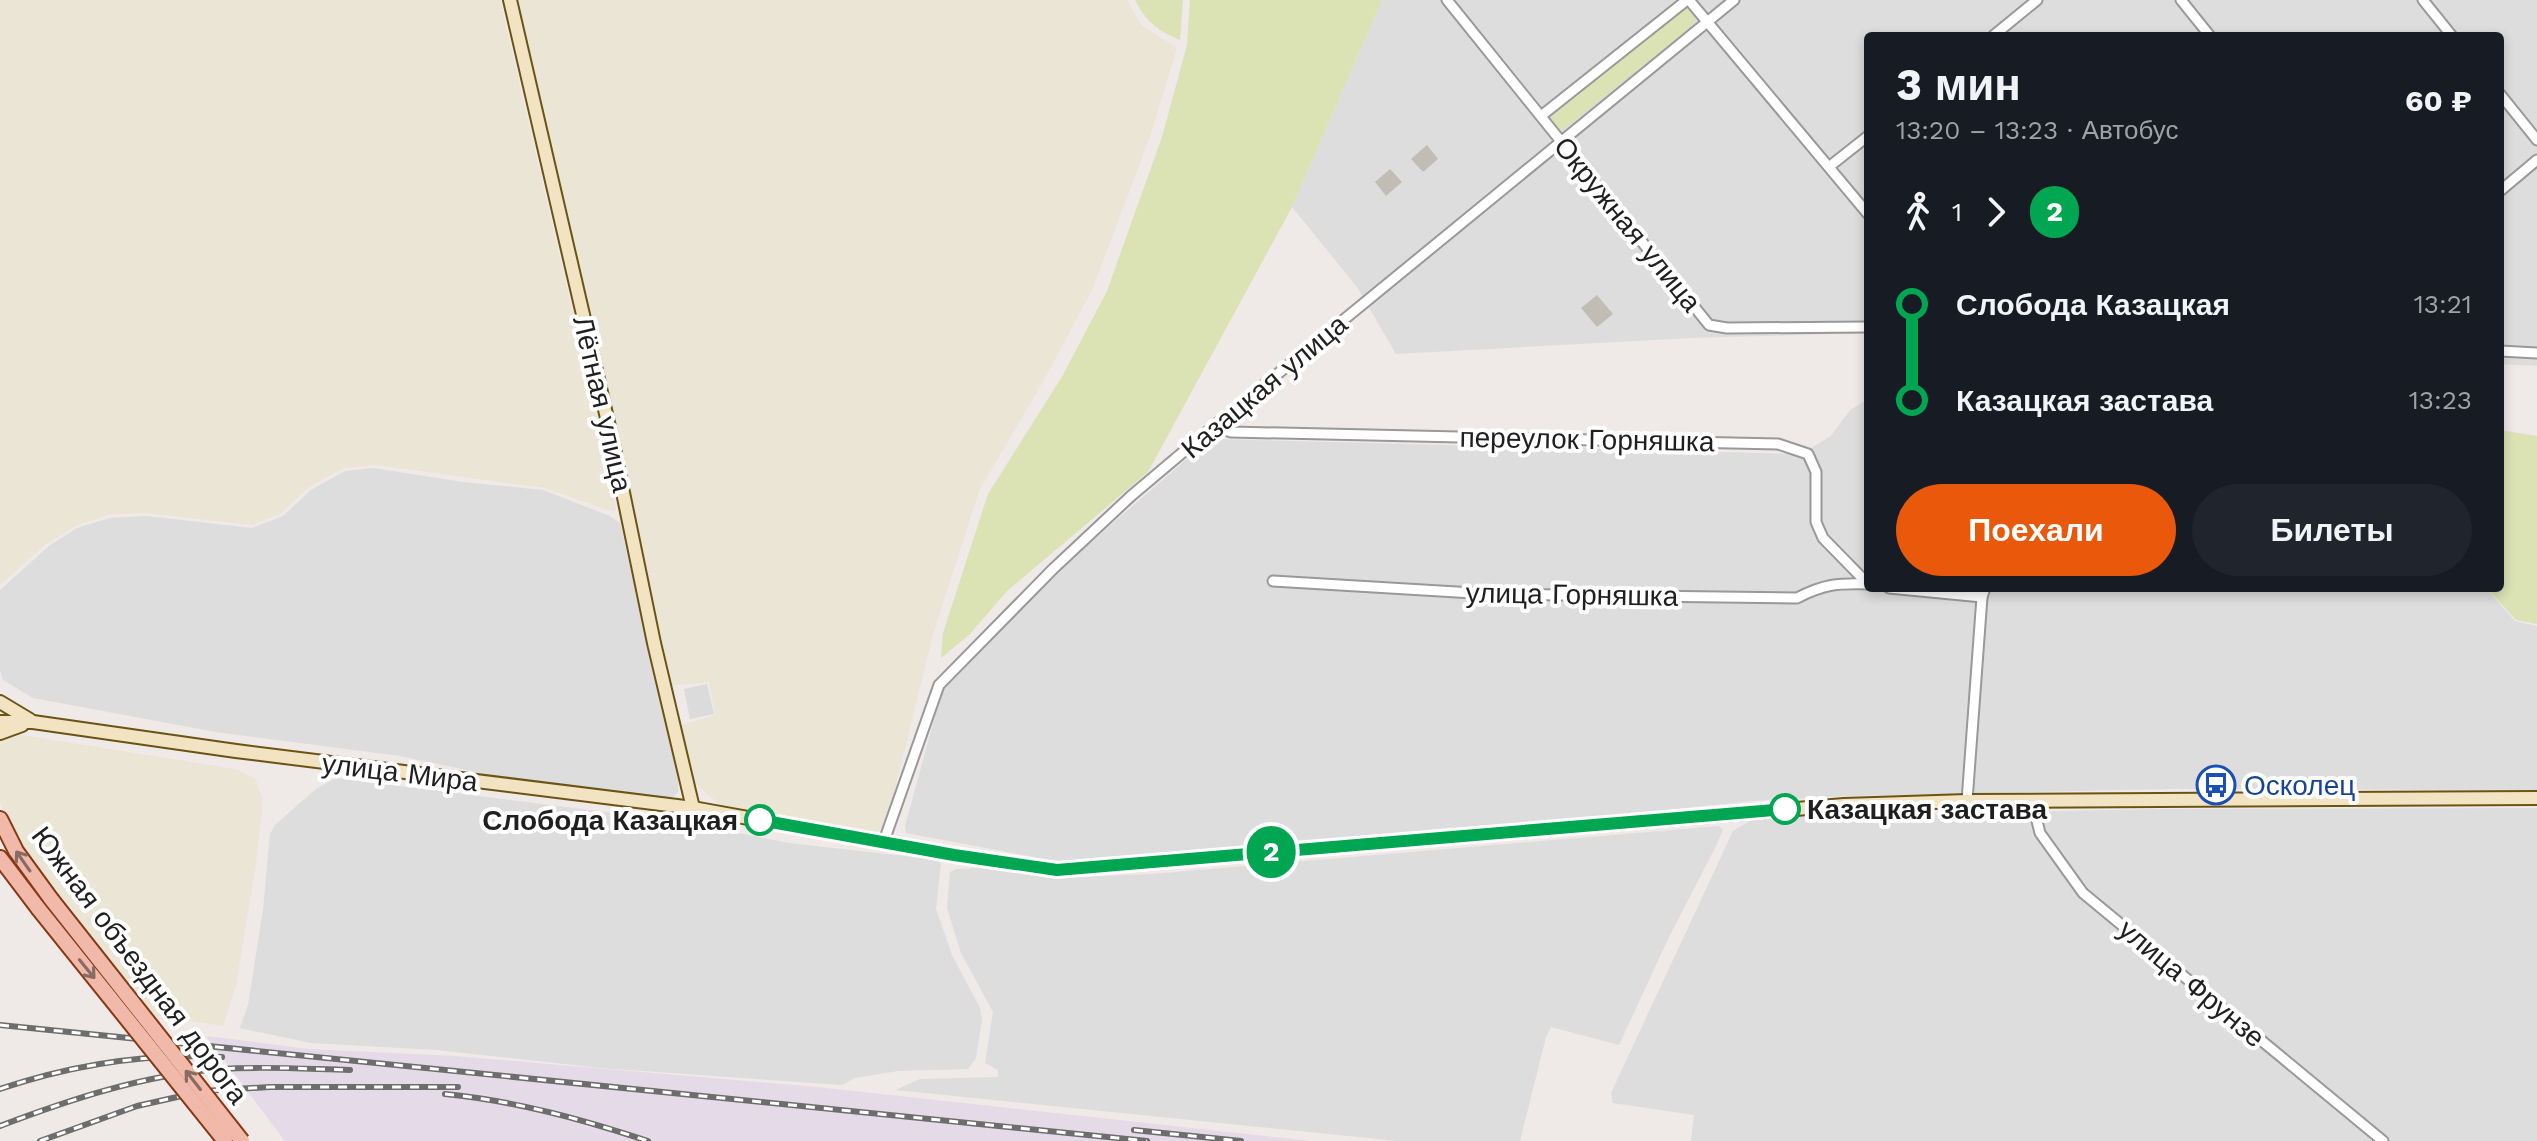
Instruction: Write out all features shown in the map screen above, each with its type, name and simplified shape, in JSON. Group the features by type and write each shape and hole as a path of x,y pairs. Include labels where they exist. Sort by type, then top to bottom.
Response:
{"main road":[{"name":"Лётная улица","path":"510,0 693,808"},
{"name":"улица Мира","path":"0,702 33,722"},
{"name":"улица Мира","path":"0,722 33,722 236,751 693,808 954,855 1057,870 1737,812 1967,801 2537,798"},
{"name":"улица Мира","path":"0,733 33,722"},
{"name":"Южная объездная дорога","path":"0,819 16,851 51,899 242,1141"},
{"name":"Южная объездная дорога","path":"0,858 225,1141"}],"street":[{"name":"Окружная улица","path":"1447,0 1709,325 1727,328 1864,327"},
{"path":"1541,116 1688,0 1864,209"},
{"name":"Казацкая улица","path":"884,841 939,685 1053,569 1131,496 1214,426 1734,0"},
{"path":"1998,32 2037,0"},
{"path":"2181,0 2207,32"},
{"path":"2423,0 2449,32"},
{"path":"2504,99 2537,140"},
{"path":"1830,166 1864,139"},
{"path":"2504,188 2537,160"},
{"path":"2504,351 2537,353"},
{"name":"переулок Горняшка","path":"1214,426 1231,432 1778,444 1808,454 1816,472 1816,522 1823,538 1864,580"},
{"name":"улица Горняшка","path":"1273,581 1490,594 1797,598 1835,583 1864,584"},
{"path":"1967,801 1983,592"},
{"name":"улица Фрунзе","path":"2042,802 2036,817 2040,833 2083,893 2383,1141"}],"shaded area":[{"path":"0,0 500,0 591,391 616,508 614,512 545,488 376,465 344,468 309,487 280,514 252,525 146,513 111,514 77,525 46,544 0,585"},
{"path":"516,0 1127,0 1141,25 1177,48 1150,137 1092,290 979,491 933,635 886,825 878,831 868,832 721,806 695,783 679,726 715,715 709,682 669,686 642,546"},
{"path":"1382,0 2537,0 2537,366 2504,364 2504,32 1864,32 1864,333 1692,338 1396,354 1357,287 1292,207"},
{"path":"1427,145 1438,159 1423,172 1411,159"},
{"path":"1390,169 1402,182 1386,196 1375,182"},
{"path":"1597,295 1613,314 1597,327 1581,308"},
{"path":"1864,401 1864,592 2490,592 2515,621 2537,626 2537,790 2167,789 1844,796 1753,801 1309,846 1174,852 1066,863 906,833 905,826 943,687 1077,554 1210,439 1801,454 1831,436 1850,410"},
{"path":"373,468 543,490 610,516 620,523 678,776 678,792 672,798 513,780 400,756 216,732 33,698 3,680 0,670 0,590 49,546 77,528 110,518 146,516 252,528 283,516 311,490 345,471"},
{"path":"707,684 714,714 690,719 684,689"},
{"path":"22,735 235,769 255,778 263,801 256,863 236,985 223,1026 155,1019 16,838 0,802 0,742 6,737"},
{"path":"336,778 678,821 789,843 931,859 941,863 936,909 952,955 980,1008 982,1019 976,1058 968,1069 898,1071 855,1078 842,1085 600,1068 437,1050 311,1043 240,1028 248,1005 263,910 270,834 275,825 317,788"},
{"path":"2537,808 2537,1141 1691,1141 1694,1115 1613,1103 1611,1093 1733,831 1756,817 2164,809"},
{"path":"1719,826 1723,830 1715,848 1619,1045 1551,1027 1520,1141 1397,1141 896,1090 920,1079 998,1077 998,1070 985,1063 993,1012 961,953 947,908 950,872 956,869 983,868 1056,878 1152,874"},
{"path":"206,1036 308,1049 455,1056 817,1087 1312,1141 285,1141"}],"green space":[{"path":"1135,0 1183,0 1180,40 1153,25"},
{"path":"1190,0 1382,0 1292,207 1148,472 1007,591 969,635 941,658 943,633 988,494 1063,375 1107,291 1162,137 1187,45"},
{"path":"1694,10 1696,18 1691,27 1569,125 1561,130 1556,129 1550,121 1552,116 1679,11"},
{"path":"2504,431 2537,436 2537,624 2516,620 2491,592 2504,592"}],"railway":[{"path":"0,1025 1147,1141"},
{"path":"0,1089 54,1073 110,1062 166,1057 222,1057"},
{"path":"0,1126 108,1090 192,1072 252,1068 350,1070"},
{"path":"40,1141 137,1106 204,1091 270,1087 458,1087"},
{"path":"445,1094 548,1112 648,1141"},
{"path":"1134,1130 1241,1141"}],"bus line":[{"name":"2","path":"760,820 1057,870 1785,809"}],"place":[{"name":"Осколец","path":"2216,785"},
{"name":"Казацкая застава","path":"1785,809"},
{"name":"Слобода Казацкая","path":"760,820"}]}
